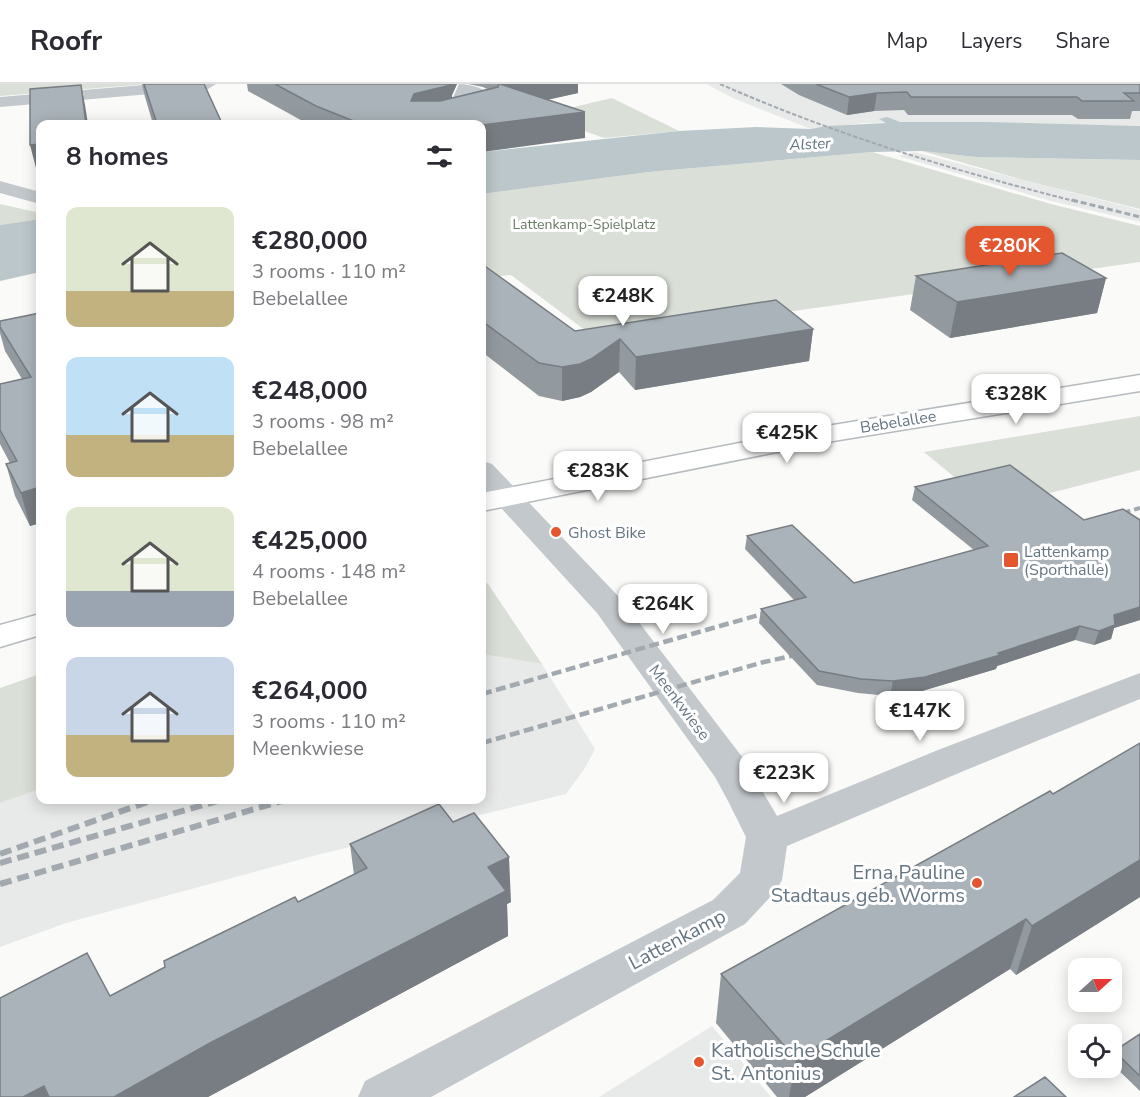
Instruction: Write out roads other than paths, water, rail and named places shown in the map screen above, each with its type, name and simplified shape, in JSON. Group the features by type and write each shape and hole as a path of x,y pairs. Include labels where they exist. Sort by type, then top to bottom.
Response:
{"main road":[{"name":"Bebelallee","path":"494,499 839,432 1140,383"},
{"path":"0,636 36,625"}],"street":[{"path":"0,102 208,84"},
{"path":"441,120 465,115 474,109 492,106 493,103 461,86"},
{"path":"0,187 36,197"},
{"name":"Meenkwiese","path":"486,480 494,499 609,606 729,768 767,837"},
{"path":"767,837 952,760 1096,705 1140,685"},
{"name":"Lattenkamp","path":"383,1097 729,912 760,880 767,837"}],"water":[{"name":"Alster","path":"887,117 900,122 1140,126 1140,160 976,157 922,151 872,152 649,172 486,193 486,152 679,131 756,127 811,129 886,123 879,119"},
{"path":"36,220 36,273 0,281 0,225"}],"railway":[{"path":"720,84 852,136 986,178 1078,202"},
{"path":"1072,200 1140,217"},
{"path":"1111,516 1140,508"},
{"path":"486,693 776,610"},
{"path":"486,742 764,662 805,653"},
{"path":"0,854 142,804"},
{"path":"0,863 207,804"},
{"path":"0,884 271,804"}],"place":[{"name":"Ghost Bike","path":"556,532"},
{"name":"Lattenkamp (Sporthalle)","path":"1011,560"},
{"name":"Erna Pauline Stadtaus geb. Worms","path":"977,883"},
{"name":"Katholische Schule St. Antonius","path":"699,1062"}],"park label":[{"name":"Lattenkamp-Spielplatz","path":"584,224"}]}
